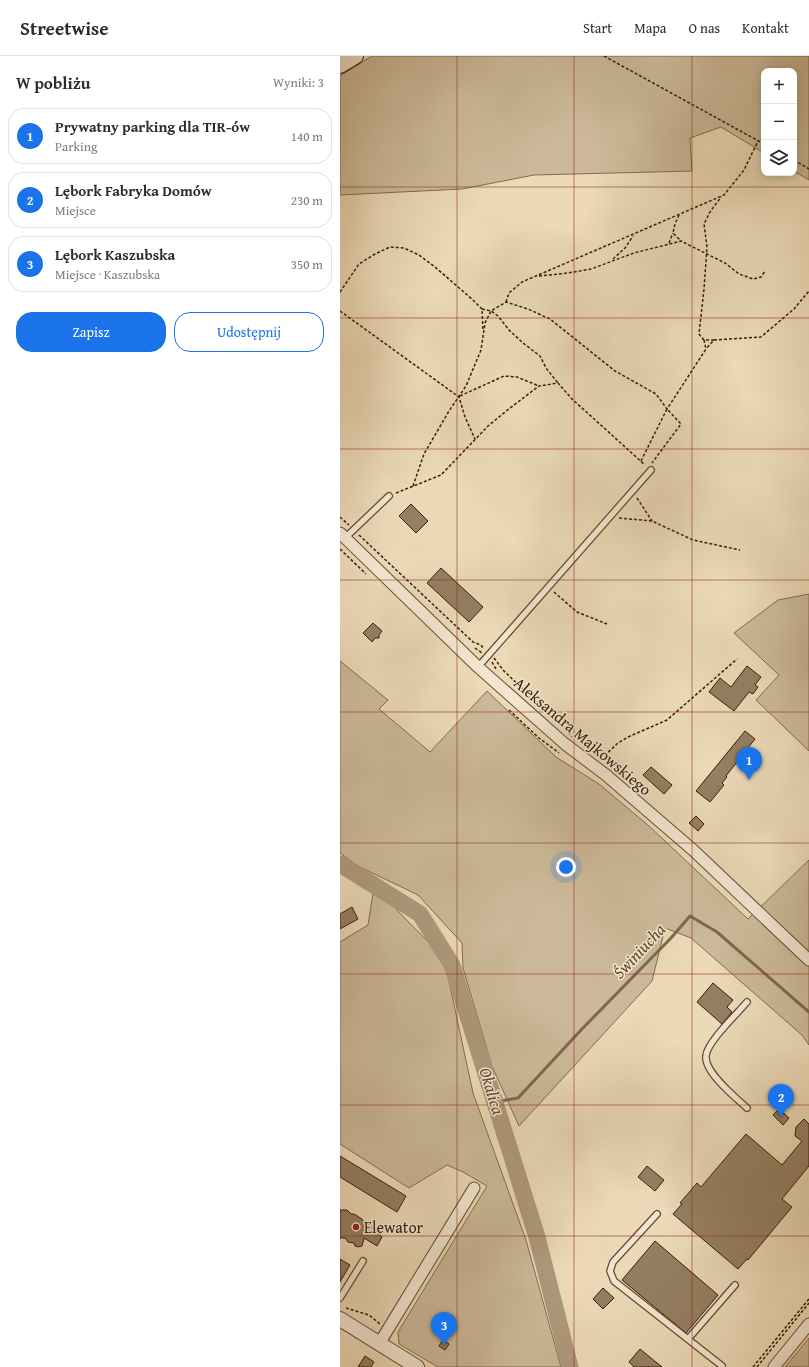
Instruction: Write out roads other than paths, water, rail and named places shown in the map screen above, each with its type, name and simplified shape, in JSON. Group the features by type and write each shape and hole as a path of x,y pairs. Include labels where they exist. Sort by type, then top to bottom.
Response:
{"main road":[{"path":"340,65 355,56"}],"street":[{"name":"Aleksandra Majkowskiego","path":"342,536 478,667 560,740 595,766 693,850 809,960"},
{"path":"379,1344 474,1188"},
{"path":"340,1319 417,1367"},
{"path":"774,1367 809,1324"}],"lane":[{"path":"478,667 651,470"},
{"path":"342,536 389,496"},
{"path":"747,1002 709,1046 705,1057 708,1067 719,1081 747,1108"},
{"path":"657,1214 613,1262 610,1271 614,1281 722,1366"},
{"path":"340,1298 363,1261"},
{"path":"688,1339 735,1285"}],"waterway":[{"name":"Okalica","path":"340,864 420,914 452,965 537,1237 570,1367"},
{"name":"Świniucha","path":"495,1102 518,1098 582,1029 671,938 690,916 717,932 809,1012"}],"place":[{"name":"Prywatny parking dla TIR-ów","path":"749,780"},
{"name":"Lębork Fabryka Domów","path":"781,1117"},
{"name":"Elewator","path":"356,1227"},
{"name":"Lębork Kaszubska","path":"444,1345"}]}
